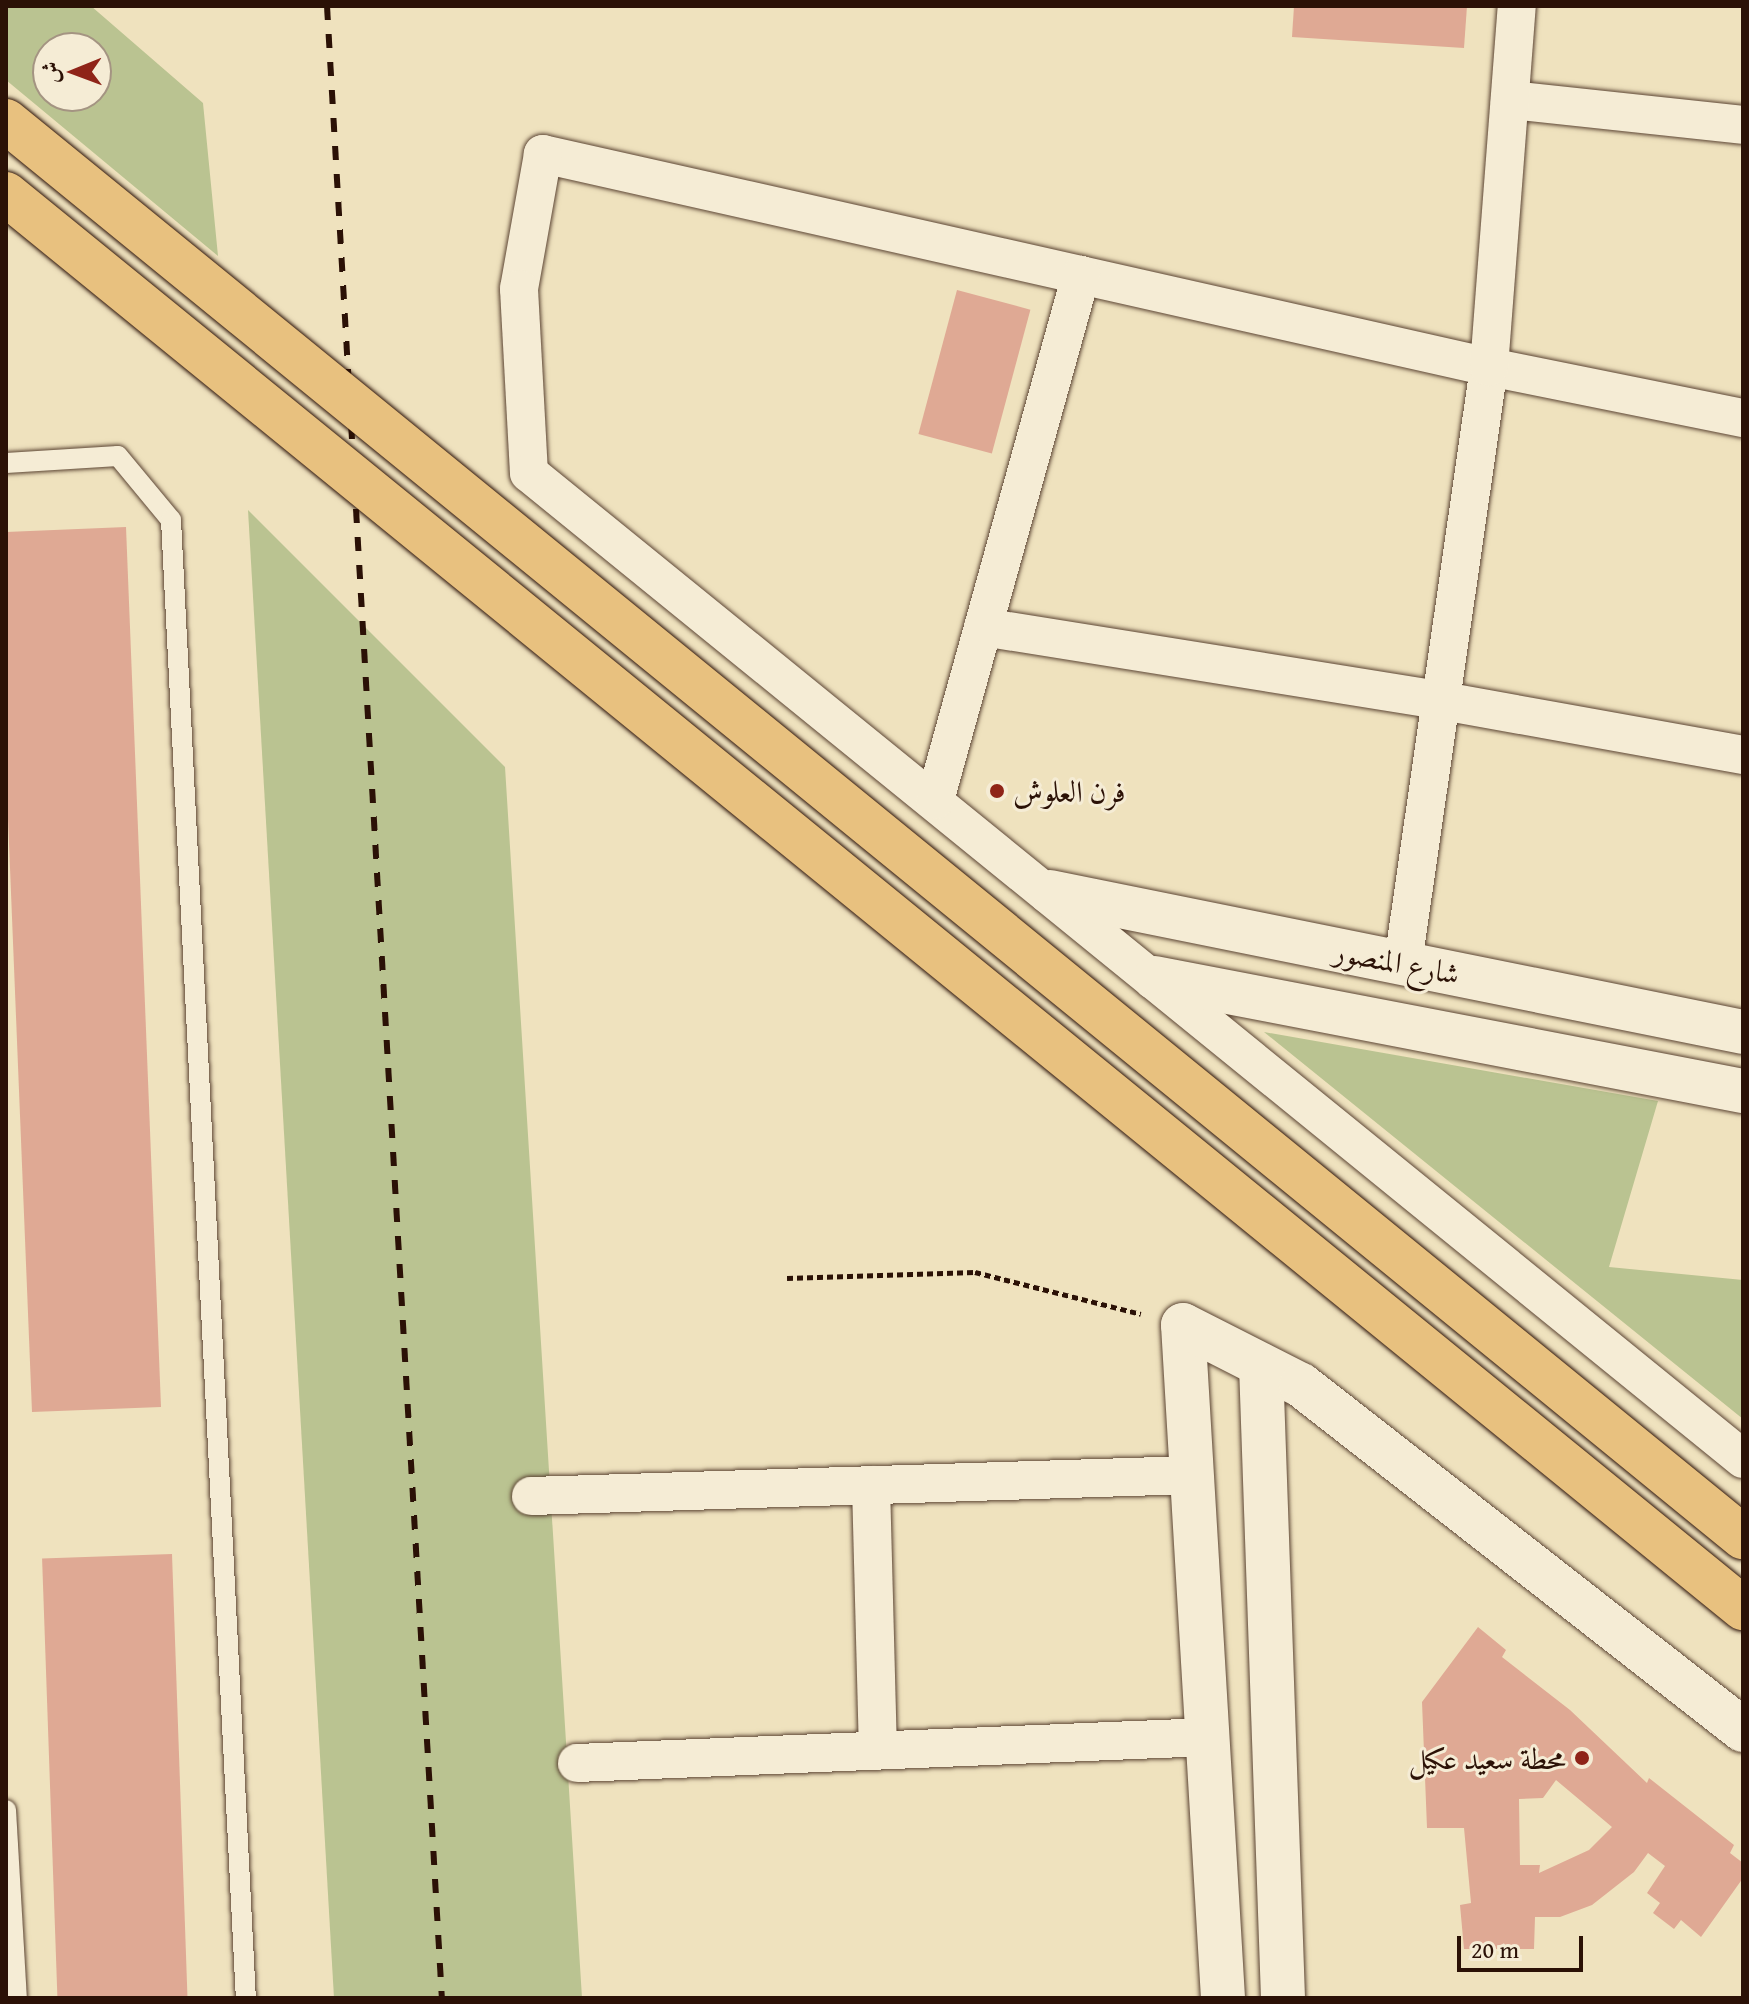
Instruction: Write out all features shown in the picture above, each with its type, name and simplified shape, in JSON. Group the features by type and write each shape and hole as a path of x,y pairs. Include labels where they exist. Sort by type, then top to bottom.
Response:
{"main road":[{"path":"6,121 1743,1537"},
{"path":"6,194 1743,1608"},
{"name":"شارع المنصور","path":"1050,892 1743,1032"},
{"name":"شارع المنصور","path":"1155,978 1743,1091"},
{"path":"1183,1325 1301,1385 1743,1730"},
{"path":"1183,1325 1223,1998"},
{"path":"1261,1365 1283,1998"}],"street":[{"path":"1403,963 1489,367 1517,6"},
{"path":"1510,100 1743,125"},
{"path":"1743,418 1489,367 543,154 519,289 529,473 1050,892 1743,1459"},
{"path":"935,800 1081,275"},
{"path":"983,627 1443,701 1743,755"},
{"path":"531,1496 1192,1475"},
{"path":"871,1485 878,1750"},
{"path":"577,1763 1208,1737"}],"lane":[{"path":"6,463 118,456 171,520 246,1998"},
{"path":"6,1810 17,1998"}],"path":[{"path":"787,1278 975,1272 1183,1325"}],"green space":[{"path":"6,6 91,6 203,103 218,256 45,112 112,112 112,32 32,32 32,102 6,80"},
{"path":"248,510 505,767 582,1998 334,1998"},
{"path":"1264,1032 1658,1101 1609,1267 1743,1280 1743,1419"}],"building":[{"path":"1294,6 1467,6 1464,48 1292,37"},
{"path":"957,290 1030,310 992,454 918,434"},
{"path":"126,527 161,1407 32,1412 6,769 6,532"},
{"path":"172,1554 187,1998 57,1998 42,1559"},
{"path":"1478,1627 1506,1650 1502,1657 1570,1710 1647,1783 1649,1778 1734,1845 1730,1853 1743,1863 1743,1878 1701,1937 1681,1920 1674,1929 1653,1913 1660,1903 1647,1893 1665,1866 1648,1853 1634,1872 1592,1905 1560,1917 1535,1917 1534,1949 1464,1949 1460,1905 1471,1903 1464,1828 1427,1828 1422,1702","holes":["1556,1780 1612,1827 1589,1850 1539,1873 1540,1865 1520,1865 1519,1799 1543,1798"]}],"railway":[{"path":"327,6 442,1998"}],"place":[{"name":"فرن العلوش","path":"997,791"},
{"name":"محطة سعيد عكيل","path":"1582,1758"}]}
